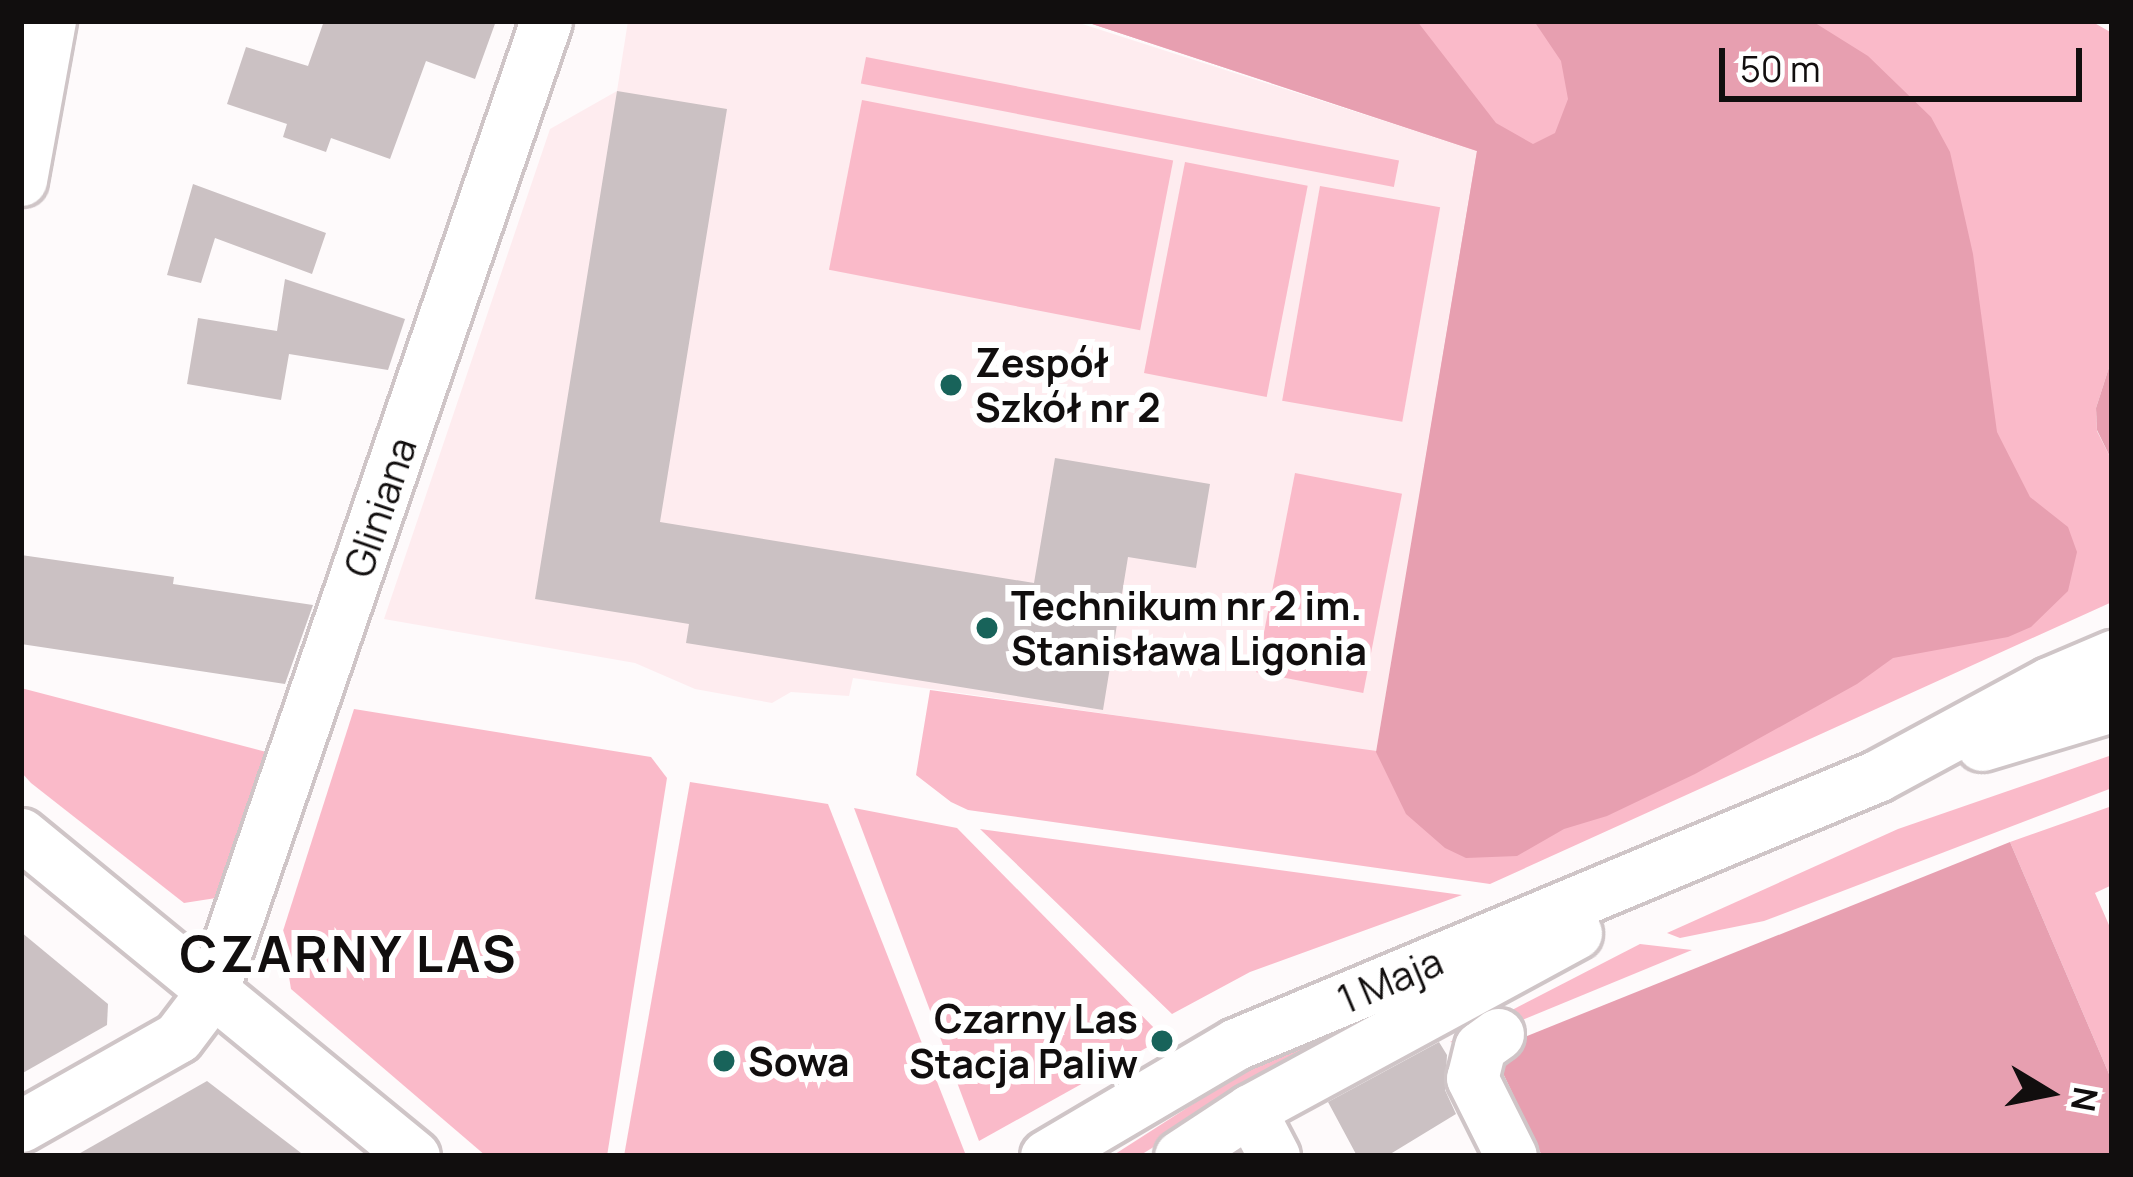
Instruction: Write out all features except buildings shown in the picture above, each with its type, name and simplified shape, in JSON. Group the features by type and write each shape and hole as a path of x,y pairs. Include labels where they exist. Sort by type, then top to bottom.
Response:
{"street":[{"path":"21,180 50,21"},
{"name":"Gliniana","path":"21,1126 178,1037 212,992 546,21"},
{"name":"1 Maja","path":"1877,776 2049,683 2112,656"},
{"name":"1 Maja","path":"1046,1156 1236,1044 1877,776 2112,706"},
{"name":"1 Maja","path":"1180,1156 1250,1110 1590,925 1746,830"},
{"path":"21,834 414,1156"},
{"path":"1498,1034 1480,1047 1472,1078 1511,1156"},
{"path":"1250,1110 1274,1156"}],"shaded area":[{"name":"Zespół Szkół nr 2","path":"628,21 1073,21 1478,151 1376,752 853,678 849,696 791,692 772,703 695,689 635,663 384,619 550,129 617,91"},
{"path":"1083,21 2091,21 2112,33 2112,358 2096,408 2097,431 2112,461 2112,602 1490,884 968,810 951,802 916,775 930,690 1377,751 1477,151"},
{"path":"1083,21 1417,21 1496,123 1533,144 1555,133 1568,99 1561,61 1534,21 1812,21 1868,56 1931,117 1950,152 1973,254 1997,432 2030,497 2068,527 2077,552 2068,591 2031,627 2008,637 1893,658 1857,684 1695,774 1607,816 1564,829 1517,856 1466,858 1445,848 1406,814 1376,752 1477,151"},
{"path":"866,57 1399,161 1394,187 861,84"},
{"path":"862,100 1173,160 1140,330 829,270"},
{"path":"1185,162 1308,186 1267,397 1144,373"},
{"path":"1320,186 1440,207 1402,422 1282,401"},
{"path":"2112,358 2112,461 2097,430 2096,408"},
{"path":"1295,473 1402,494 1363,693 1256,672"},
{"path":"21,688 270,753 226,887 216,898 184,903 31,783 21,772"},
{"path":"354,709 651,757 667,778 607,1156 486,1156 291,989 282,934"},
{"path":"2112,755 2112,788 1764,921 1680,938 1667,933 1898,829"},
{"path":"690,782 828,804 965,1153 624,1156"},
{"path":"2112,806 2112,885 2095,893 2112,932 2112,1081 2010,842"},
{"path":"854,808 957,828 1164,1038 979,1141"},
{"path":"980,829 1462,895 1250,972 1172,1014"},
{"path":"2010,842 2112,1081 2112,1156 1542,1156 1492,1050"},
{"path":"1640,944 1692,950 1464,1044 1450,1042"},
{"path":"1331,1030 1331,1038 1139,1156 1112,1156 1260,1061"}],"place":[{"name":"Zespół Szkół nr 2","path":"951,385"},
{"name":"Technikum nr 2 im. Stanisława Ligonia","path":"987,628"},
{"name":"Czarny Las Stacja Paliw","path":"1162,1041"},
{"name":"Sowa","path":"724,1061"}],"district":[{"name":"CZARNY LAS","path":"349,953"}]}
